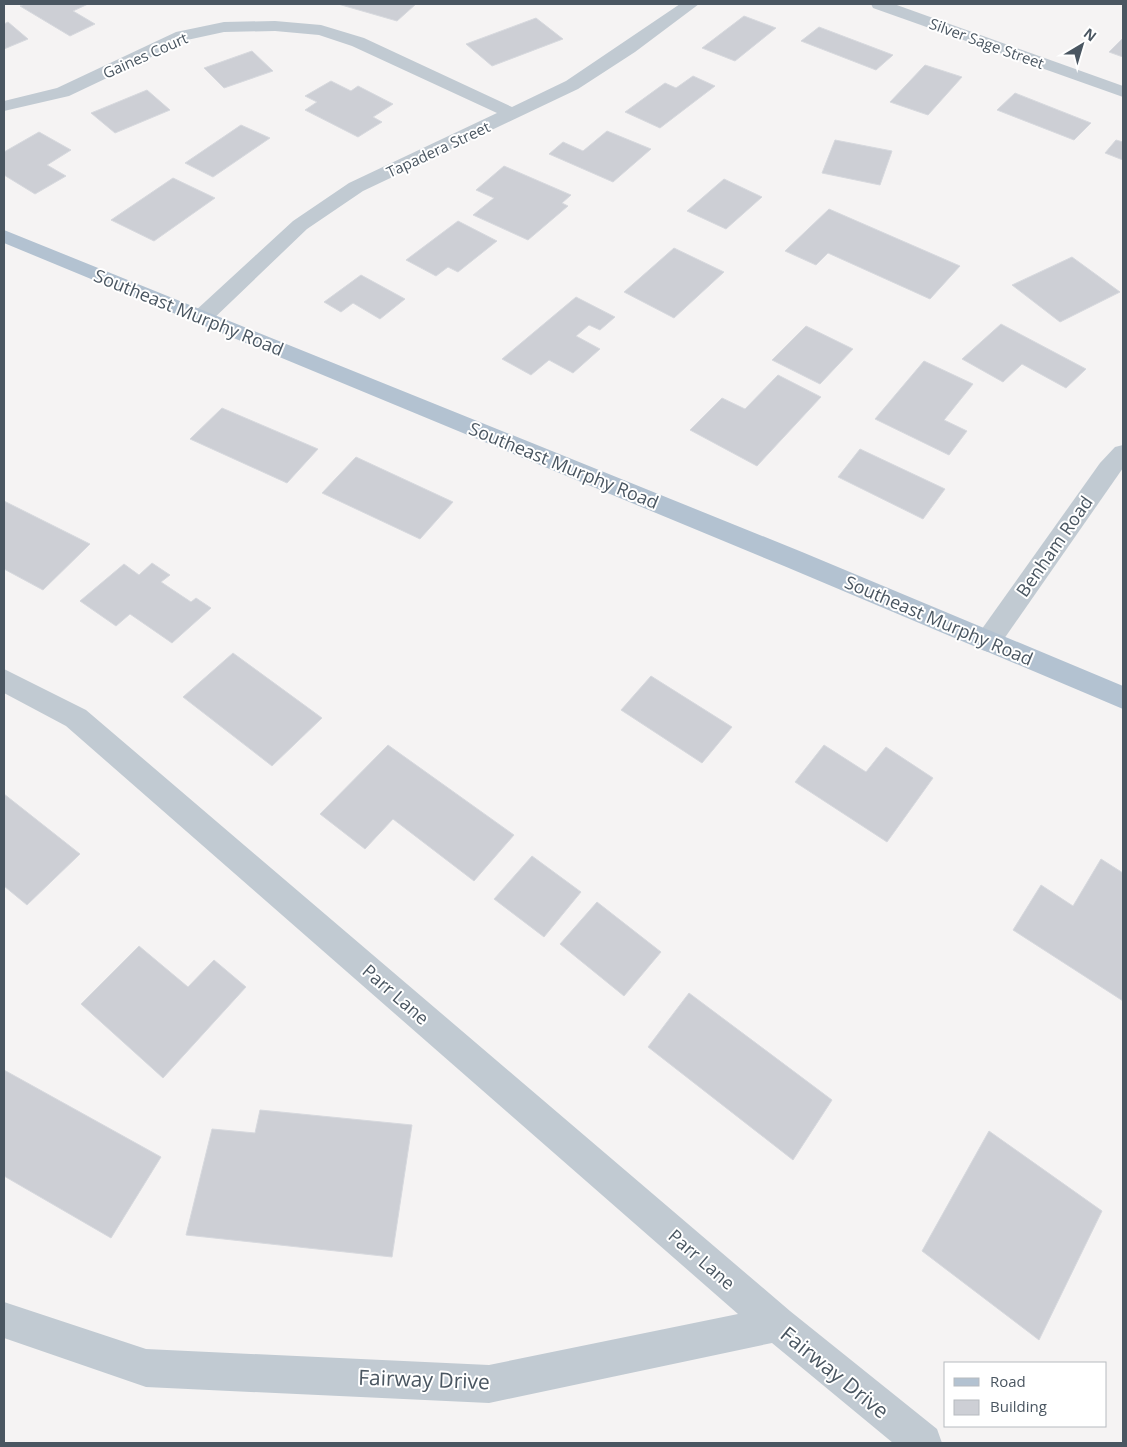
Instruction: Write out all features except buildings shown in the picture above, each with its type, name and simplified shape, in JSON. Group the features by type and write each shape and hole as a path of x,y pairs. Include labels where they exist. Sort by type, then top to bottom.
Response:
{"main road":[{"name":"Southeast Murphy Road","path":"4,236 1123,698"}],"street":[{"name":"Tapadera Street","path":"202,317 300,225 356,187 572,85 691,4"},
{"name":"Silver Sage Street","path":"879,4 1123,92"},
{"name":"Gaines Court","path":"4,106 63,92 182,36 224,27 275,26 321,30 358,42 514,114"},
{"name":"Benham Road","path":"988,641 1108,469 1123,453"},
{"name":"Parr Lane","path":"4,680 76,718 777,1324"},
{"name":"Fairway Drive","path":"4,1320 146,1368 489,1384 777,1324 923,1443"}]}
